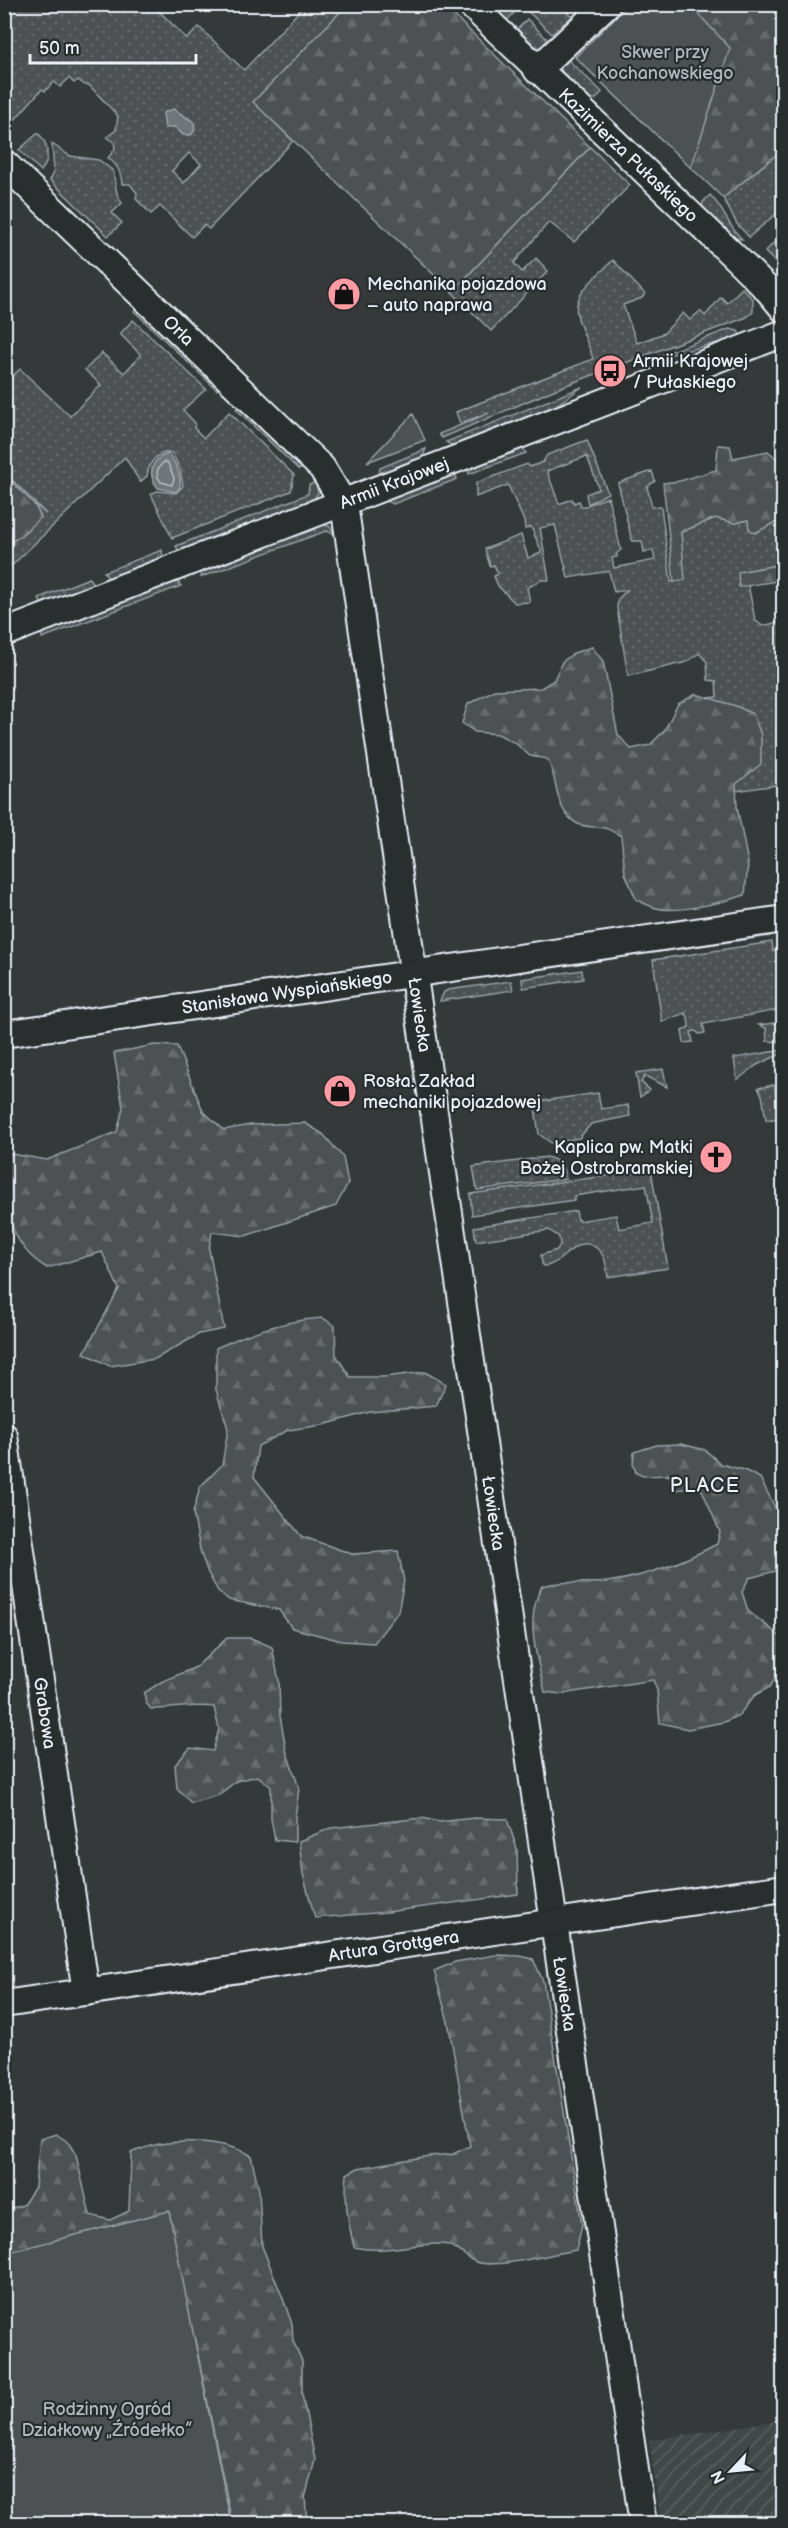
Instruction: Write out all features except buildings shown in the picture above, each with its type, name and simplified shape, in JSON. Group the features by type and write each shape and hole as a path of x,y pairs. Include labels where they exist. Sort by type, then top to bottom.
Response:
{"street":[{"name":"Kazimierza Pułaskiego","path":"470,4 754,276 783,309"},
{"path":"537,70 607,4"},
{"name":"Orla","path":"4,163 322,468 344,504"},
{"name":"Armii Krajowej","path":"4,633 344,504 783,333"},
{"name":"Łowiecka","path":"344,504 643,2523"},
{"name":"Stanisława Wyspiańskiego","path":"4,1034 783,919"},
{"name":"Grabowa","path":"4,1436 86,1992"},
{"name":"Artura Grottgera","path":"4,2004 783,1888"}],"shaded area":[{"path":"783,2420 783,2523 661,2523 649,2440"}],"green space":[{"path":"4,5 153,5 187,39 199,27 244,70 305,5 347,5 254,102 293,141 209,229 204,225 192,237 160,206 151,214 136,199 137,193 130,184 122,184 118,170 108,158 115,149 114,142 107,137 116,130 118,116 89,85 78,80 74,83 69,78 60,87 54,82 45,91 42,89 10,125 5,119","holes":["189,153 201,164 184,183 172,171"]},
{"path":"347,5 443,5 590,147 452,292 253,102"},
{"path":"487,5 511,5 517,10 505,22"},
{"path":"521,5 559,5 572,16 552,34"},
{"path":"628,5 783,5 783,149 723,198 575,57"},
{"name":"Skwer przy Kochanowskiego","path":"628,5 690,5 730,48 691,168 575,57"},
{"path":"527,19 552,44 546,47 532,46 515,32"},
{"path":"563,55 602,92 596,99 586,99 566,80 561,69"},
{"path":"38,133 47,151 46,162 41,171 19,150"},
{"path":"52,144 70,156 99,160 113,171 117,194 122,203 112,213 122,223 108,236 50,180 54,171"},
{"path":"590,147 630,185 574,242 549,222 514,263 522,272 536,258 548,271 491,331 452,292"},
{"path":"783,149 783,208 749,237 737,224 723,198"},
{"path":"710,195 742,239 731,238 702,209 703,202"},
{"path":"783,233 783,270 765,252"},
{"path":"613,260 645,294 642,298 623,305 637,343 664,333 683,313 690,320 700,311 705,316 721,297 727,303 742,288 753,299 753,312 747,317 556,389 442,438 439,434 489,413 460,423 456,412 593,359 578,320 577,306 588,284"},
{"path":"139,306 221,385 217,390 134,311"},
{"path":"133,320 206,389 183,410 195,423 194,428 204,438 229,412 294,475 291,491 172,538 151,494 157,491 176,493 183,486 180,469 172,453 162,454 155,458 147,476 140,482 125,457 5,572 5,546 41,517 34,504 46,514 5,473 5,381 20,369 70,416 101,385 85,370 102,353 124,373 141,355 120,334"},
{"path":"729,329 738,331 741,337 649,360"},
{"path":"582,387 551,409 455,447 446,442"},
{"path":"240,404 306,469 298,469 236,409"},
{"path":"413,414 425,440 367,462"},
{"path":"587,440 608,493 588,504 586,494 599,489 587,456 547,471 559,504 572,499 574,503 579,501 582,507 608,497 621,550 617,553 617,557 612,558 614,568 655,560 653,550 644,552 642,541 632,541 618,483 652,471 655,481 647,487 652,507 661,507 671,582 684,580 681,532 715,518 735,523 748,520 755,533 774,523 783,522 783,564 739,572 748,584 755,620 762,626 783,621 783,784 736,791 715,701 708,698 717,697 716,681 708,680 707,662 699,653 687,662 628,676 617,608 618,599 627,590 614,592 609,571 568,578 555,525 540,528 549,580 541,580 527,588 530,602 515,603 498,586 494,576 498,574 494,565 490,566 485,549 521,535 528,558 541,553 541,550 531,527 525,529 524,521 508,485 476,497 476,483 527,464 530,467 543,462 547,455"},
{"path":"718,445 730,446 733,458 768,451 783,464 783,522 774,523 755,533 749,529 748,520 735,523 715,518 681,532 685,580 674,582 663,483 680,481 716,470"},
{"path":"522,447 526,453 469,474 468,469"},
{"path":"426,449 421,460 379,476 380,468"},
{"path":"5,475 34,504 41,517 5,546"},
{"path":"452,475 457,479 393,504 386,501"},
{"path":"316,482 318,493 314,500 182,552 176,546 308,494 309,485"},
{"path":"322,525 329,526 336,534 326,531 201,577 202,570"},
{"path":"162,550 163,559 109,579 104,572"},
{"path":"783,564 783,580 739,587 738,572"},
{"path":"89,578 93,584 41,604 39,598"},
{"path":"177,581 181,586 42,638 41,632"},
{"path":"592,647 603,661 618,735 631,749 650,745 664,731 678,704 696,694 736,706 753,714 761,735 761,764 736,784 737,807 748,863 745,895 686,909 662,909 636,899 625,873 621,836 606,829 579,825 569,817 563,810 547,759 530,756 515,743 498,734 475,732 462,723 468,704 494,690 541,688 554,680 562,662 574,653"},
{"path":"770,934 770,936 652,953 652,949"},
{"path":"772,942 773,951 783,949 783,1009 703,1024 705,1033 691,1032 693,1042 684,1043 682,1031 689,1027 685,1013 662,1022 653,960"},
{"path":"582,970 583,979 523,988 522,979"},
{"path":"511,981 513,990 440,1001 444,992 448,990"},
{"path":"783,1022 783,1042 767,1041 766,1028 759,1025"},
{"path":"154,1045 177,1046 203,1111 224,1130 250,1125 305,1123 323,1134 343,1157 348,1183 336,1206 245,1236 212,1232 209,1249 224,1329 199,1334 155,1359 110,1366 84,1353 119,1289 102,1252 47,1268 33,1258 22,1246 10,1218 5,1186 5,1153 47,1160 117,1132 123,1108 114,1053"},
{"path":"783,1050 783,1053 757,1065 737,1080 734,1058"},
{"path":"663,1069 667,1087 645,1076 641,1082 650,1090 640,1097 636,1073"},
{"path":"774,1085 779,1118 766,1120 762,1095 758,1088"},
{"path":"598,1093 601,1109 628,1105 630,1116 591,1124 579,1138 551,1143 539,1134 534,1102"},
{"path":"546,1157 560,1164 566,1179 477,1190 473,1167"},
{"path":"651,1170 668,1268 608,1277 605,1260 601,1253 588,1244 575,1247 558,1261 544,1266 541,1255 557,1250 560,1244 559,1237 549,1230 476,1241 474,1227 576,1211 578,1221 616,1215 619,1229 653,1223 646,1185 574,1196 574,1200 472,1215 470,1194"},
{"path":"323,1318 335,1326 336,1355 350,1377 384,1377 425,1372 446,1384 436,1406 370,1412 323,1425 288,1430 258,1446 254,1477 301,1536 352,1554 398,1551 404,1581 398,1612 374,1643 342,1641 292,1628 279,1610 229,1600 218,1591 208,1573 201,1554 193,1513 200,1487 222,1465 228,1429 216,1390 216,1348 268,1328 295,1321"},
{"path":"681,1444 705,1450 721,1464 744,1470 760,1478 783,1523 783,1569 749,1578 742,1592 748,1611 780,1636 783,1644 783,1664 770,1687 755,1695 739,1715 724,1722 688,1729 660,1723 657,1690 653,1680 561,1694 545,1692 536,1652 533,1625 537,1598 542,1586 558,1583 607,1582 650,1573 678,1563 717,1544 720,1532 702,1490 697,1487 676,1490 669,1475 643,1476 636,1473 633,1464 634,1452 657,1445"},
{"path":"227,1638 251,1638 272,1647 279,1681 280,1716 286,1750 299,1788 295,1842 275,1840 271,1819 271,1787 258,1776 236,1781 219,1795 191,1803 177,1788 175,1765 190,1748 213,1751 219,1729 214,1707 151,1709 146,1703 144,1693 161,1682 196,1667"},
{"path":"422,1818 439,1822 474,1818 507,1819 517,1849 518,1894 387,1912 315,1918 303,1874 299,1841 331,1828"},
{"path":"496,1955 533,1959 543,1981 582,2225 576,2250 511,2262 486,2264 476,2262 446,2245 429,2244 386,2249 354,2247 347,2211 347,2174 358,2168 453,2154 470,2146 448,2021 434,1971 455,1962"},
{"path":"56,2134 68,2142 76,2155 90,2215 110,2220 129,2211 131,2153 159,2144 192,2142 224,2145 251,2156 259,2190 262,2246 292,2324 293,2341 302,2361 302,2394 315,2460 305,2498 307,2523 232,2523 195,2340 185,2331 5,2272 5,2210 23,2205 35,2187 40,2139"},
{"name":"Rodzinny Ogród Działkowy „Źródełko”","path":"169,2211 231,2523 5,2523 5,2253"}],"water":[{"path":"173,109 194,122 195,130 191,135 183,135 175,127 165,128 163,113"},
{"path":"168,454 179,473 180,487 176,492 158,488 152,478 154,464 162,456"}],"place":[{"name":"Mechanika pojazdowa – auto naprawa","path":"344,294"},
{"name":"Armii Krajowej / Pułaskiego","path":"610,371"},
{"name":"Rosła. Zakład mechaniki pojazdowej","path":"340,1091"},
{"name":"Kaplica pw. Matki Bożej Ostrobramskiej","path":"716,1157"}],"district":[{"name":"PLACE","path":"705,1485"}]}
